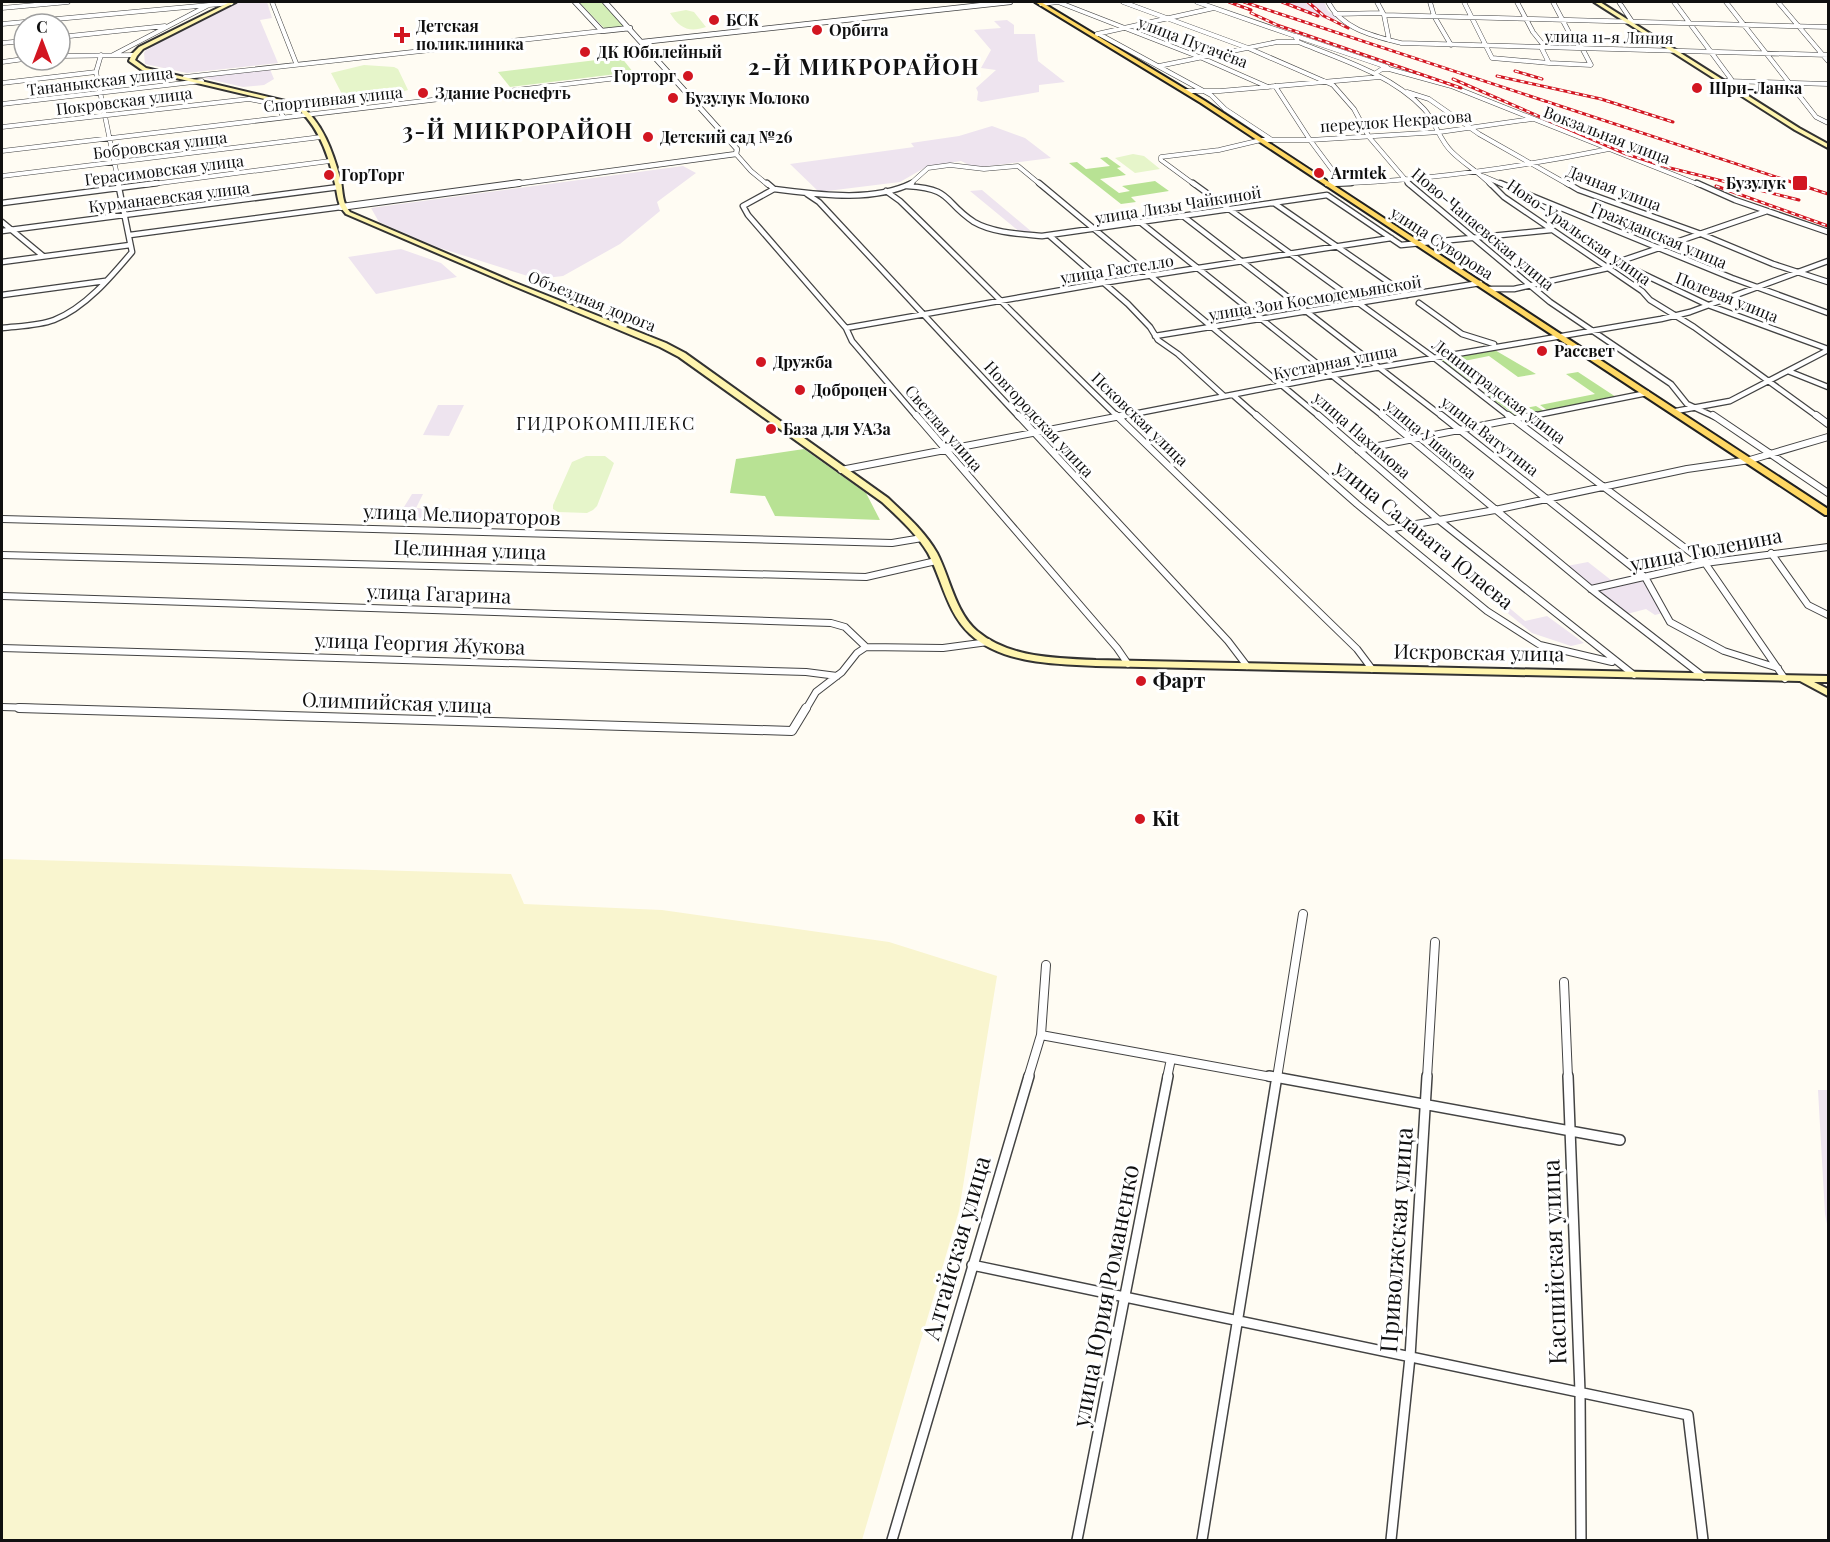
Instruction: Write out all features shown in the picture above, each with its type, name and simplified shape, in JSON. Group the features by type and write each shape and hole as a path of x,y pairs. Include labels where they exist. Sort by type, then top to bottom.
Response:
{"main road":[{"path":"232,2 155,40 134,55 132,61 139,67 283,100 300,107 309,114 321,137 339,187 341,207"},
{"path":"1597,2 1725,81 1797,129 1828,146"},
{"name":"улица Суворова","path":"1039,3 1096,34 1186,91 1828,513"},
{"name":"Объездная дорога","path":"341,207 365,222 663,345 682,356 885,500 910,523 936,561 960,614 972,631 987,642 1033,657 1128,664"},
{"name":"Искровская улица","path":"1128,664 1828,679"},
{"path":"1801,679 1828,693"}],"street":[{"path":"2,8 68,2"},
{"path":"2,24 232,2"},
{"path":"272,2 296,63"},
{"path":"575,2 602,31"},
{"path":"605,2 737,149 736,154 750,170 774,189 837,196 886,192 906,186"},
{"path":"642,42 1010,2"},
{"name":"улица Пугачёва","path":"1039,3 1058,2 1202,58 1268,87"},
{"name":"Ново-Чапаевская улица","path":"1123,2 1248,48 1327,82 1343,96 1369,137 1403,179 1530,285 1589,330 1671,384 1687,404 1711,414 1828,493"},
{"name":"Ново-Уральская улица","path":"1197,2 1296,39 1376,73 1403,91 1425,109 1446,146 1504,197 1828,424"},
{"path":"1328,2 1331,11 1335,14 1828,27"},
{"path":"1377,2 1383,14 1389,40"},
{"path":"1430,2 1434,16 1450,45"},
{"path":"1464,2 1492,58 1591,65 1582,48 1572,38 1553,2"},
{"path":"1517,2 1550,63"},
{"path":"1621,2 1619,2 1631,20 1629,22"},
{"path":"1674,2 1731,79 1725,81"},
{"path":"1726,2 1816,117 1828,123"},
{"path":"1778,2 1828,61"},
{"path":"113,56 213,3"},
{"path":"1096,34 1214,8"},
{"name":"улица 11-я Линия","path":"1335,14 1354,28 1401,44 1828,55"},
{"path":"72,36 169,26"},
{"path":"185,77 630,28"},
{"path":"1096,34 1211,95 1225,109 1274,141"},
{"path":"1145,66 1202,58 1276,42 1307,39 1389,69"},
{"path":"2,328 52,320 63,315 105,281 132,252 96,72 101,55"},
{"path":"72,56 134,55"},
{"name":"Вокзальная улица","path":"1363,68 1389,69 1440,82 1767,211 1828,232"},
{"path":"1376,73 1382,69"},
{"path":"2,83 96,72"},
{"name":"Спортивная улица","path":"2,151 668,72"},
{"path":"1186,91 1268,87 1382,77"},
{"name":"Тананыкская улица","path":"2,104 202,81"},
{"path":"1725,81 1828,84"},
{"path":"1275,86 1310,140 1342,183"},
{"name":"Дачная улица","path":"1403,91 1423,96 1531,165 1579,190 1828,282"},
{"name":"Покровская улица","path":"2,127 249,99 278,105 283,117"},
{"name":"переулок Некрасова","path":"1161,160 1161,157 1168,155 1219,150 1261,140 1310,140 1440,132 1532,119"},
{"name":"Бобровская улица","path":"2,176 321,137"},
{"path":"1327,183 1480,174 1609,149"},
{"path":"130,235 736,154"},
{"name":"Ленинградская улица","path":"1161,160 1433,357 1601,487 1705,563 1785,679"},
{"name":"Герасимовская улица","path":"2,203 330,161"},
{"name":"улица Нахимова","path":"906,186 914,182 928,168 950,165 984,169 1018,166 1284,385 1440,521 1634,675"},
{"name":"Гражданская улица","path":"1480,174 1659,249 1828,313"},
{"name":"улица Лизы Чайкиной","path":"906,186 945,192 975,223 1032,236 1096,230 1327,195 1391,238"},
{"name":"Курманаевская улица","path":"2,231 339,187"},
{"name":"Светлая улица","path":"774,189 743,206 748,215 846,328 852,341 1117,648 1128,664"},
{"name":"Псковская улица","path":"886,192 900,201 1357,649 1372,669"},
{"name":"Новгородская улица","path":"807,194 819,202 924,314 1228,641 1247,666"},
{"path":"1274,203 1407,295"},
{"path":"1489,289 1514,289 1608,268 1617,262 1767,211"},
{"name":"улица Ватутина","path":"1183,216 1381,367 1645,577 1670,622 1724,651 1778,668"},
{"path":"2,222 43,256"},
{"name":"улица Ушакова","path":"1140,222 1334,375 1409,440 1591,589 1704,677"},
{"path":"1391,238 1401,245 1551,230"},
{"path":"1050,236 1128,304 1155,336 1224,396"},
{"name":"улица Гастелло","path":"846,328 1102,283 1391,238"},
{"path":"2,262 130,245"},
{"name":"Кустарная улица","path":"841,470 1334,375 1675,316 1828,261"},
{"name":"Полевая улица","path":"1617,262 1708,305 1828,349"},
{"path":"2,295 105,281"},
{"name":"улица Зои Космодемьянской","path":"1155,336 1480,283"},
{"path":"1419,303 1462,334 1500,345"},
{"path":"1676,411 1730,401 1828,349"},
{"path":"1788,371 1828,387"},
{"path":"1358,450 1647,393"},
{"name":"улица Салавата Юлаева","path":"1233,395 1487,611 1540,645 1615,662"},
{"path":"1388,529 1495,510 1687,469 1750,460 1828,437"},
{"name":"улица Мелиораторов","path":"2,519 892,543 922,538"},
{"name":"улица Тюленина","path":"1591,589 1705,563 1828,547"},
{"path":"1771,553 1808,605 1828,615"},
{"name":"Целинная улица","path":"2,555 866,577 891,569 912,568 936,561"},
{"name":"улица Гагарина","path":"2,596 831,623 845,627 866,647"},
{"path":"837,676 857,653 866,647 954,648 987,642"},
{"name":"улица Георгия Жукова","path":"2,648 806,672 837,676"},
{"name":"Олимпийская улица","path":"2,707 792,731 816,692 837,676"},
{"path":"1202,1540 1303,915"},
{"name":"Приволжская улица","path":"1391,1540 1410,1357 1435,942"},
{"name":"Алтайская улица","path":"892,1540 1041,1035 1046,965"},
{"name":"Каспийская улица","path":"1564,982 1580,1392 1581,1540"},
{"path":"1041,1035 1620,1140"},
{"name":"улица Юрия Романенко","path":"1077,1540 1171,1059"},
{"path":"972,1265 1688,1415 1703,1540"}],"shaded area":[{"path":"239,2 267,2 272,18 260,20 278,63 187,73 145,64 144,53 147,48"},
{"path":"1285,2 1324,2 1328,11 1340,18 1328,20"},
{"path":"1007,20 1014,25 1014,34 1035,34 1038,61 1065,82 1039,85 1039,92 981,102 977,100 976,88 996,70 981,68 991,50 974,30 1001,28 994,21"},
{"path":"269,67 274,79 264,85 243,87 196,76"},
{"path":"992,126 1025,138 1051,158 975,168 961,161 926,167 900,182 819,192 790,164 914,147 911,143 959,136"},
{"path":"683,166 696,173 657,202 660,211 620,244 563,276 537,279 437,247 379,222 371,208"},
{"path":"982,190 1032,232 1021,233 970,191"},
{"path":"401,249 441,263 457,277 376,294 348,257"},
{"path":"438,405 464,405 449,436 423,435"},
{"path":"412,494 423,494 416,508 458,509 451,523 387,520 395,507 404,507"},
{"path":"1588,562 1611,580 1638,574 1643,577 1662,613 1655,615 1646,609 1627,614 1567,566"},
{"path":"1500,600 1525,621 1547,616 1584,643 1571,646 1532,633 1494,602"},
{"path":"2,859 511,874 524,904 662,910 889,942 997,976 959,1211 862,1540 2,1540"},
{"path":"1818,1090 1828,1090 1828,1229 1825,1214"}],"green space":[{"path":"579,2 601,2 625,27 605,29"},
{"path":"686,10 694,12 706,27 685,28 670,13"},
{"path":"621,57 633,72 510,87 498,72"},
{"path":"364,65 398,69 408,90 386,97 343,96 331,73"},
{"path":"1133,154 1144,156 1160,169 1135,173 1115,158"},
{"path":"1107,157 1121,167 1117,168 1126,175 1100,179 1119,193 1130,191 1122,186 1155,181 1169,191 1131,197 1136,202 1121,204 1069,163 1077,162 1086,169 1110,166 1100,158"},
{"path":"1493,349 1536,374 1518,377 1489,356 1459,362 1488,384 1477,386 1439,358"},
{"path":"1578,372 1616,397 1547,410 1540,405 1595,394 1566,374"},
{"path":"1494,390 1520,409 1536,406 1544,411 1516,416 1483,392"},
{"path":"804,449 866,493 880,520 775,516 765,496 730,493 736,459"},
{"path":"586,456 605,456 614,463 597,506 587,513 558,512 553,509 553,505 572,462"}],"railway":[{"path":"1229,2 1251,10"},
{"path":"1244,2 1828,194"},
{"path":"1282,2 1318,16"},
{"path":"1308,2 1324,16 1348,28"},
{"path":"1251,13 1277,25 1461,88"},
{"path":"1515,71 1542,79"},
{"path":"1497,76 1601,99 1673,122"},
{"path":"1453,79 1626,154 1670,168 1799,200"},
{"path":"1716,186 1828,226"}],"place":[{"name":"БСК","path":"714,20"},
{"name":"Орбита","path":"817,30"},
{"name":"Детская поликлиника","path":"402,35"},
{"name":"ДК Юбилейный","path":"585,52"},
{"name":"Горторг","path":"688,76"},
{"name":"Шри-Ланка","path":"1697,88"},
{"name":"Здание Роснефть","path":"423,93"},
{"name":"Бузулук Молоко","path":"673,98"},
{"name":"Детский сад №26","path":"648,137"},
{"name":"Armtek","path":"1319,173"},
{"name":"ГорТорг","path":"329,175"},
{"name":"Бузулук","path":"1800,183"},
{"name":"Рассвет","path":"1542,351"},
{"name":"Дружба","path":"761,362"},
{"name":"Доброцен","path":"800,390"},
{"name":"База для УАЗа","path":"771,429"},
{"name":"Фарт","path":"1141,681"},
{"name":"Kit","path":"1140,819"}],"district":[{"name":"2-Й МИКРОРАЙОН","path":"864,67"},
{"name":"3-Й МИКРОРАЙОН","path":"518,131"},
{"name":"ГИДРОКОМПЛЕКС","path":"606,424"}]}
